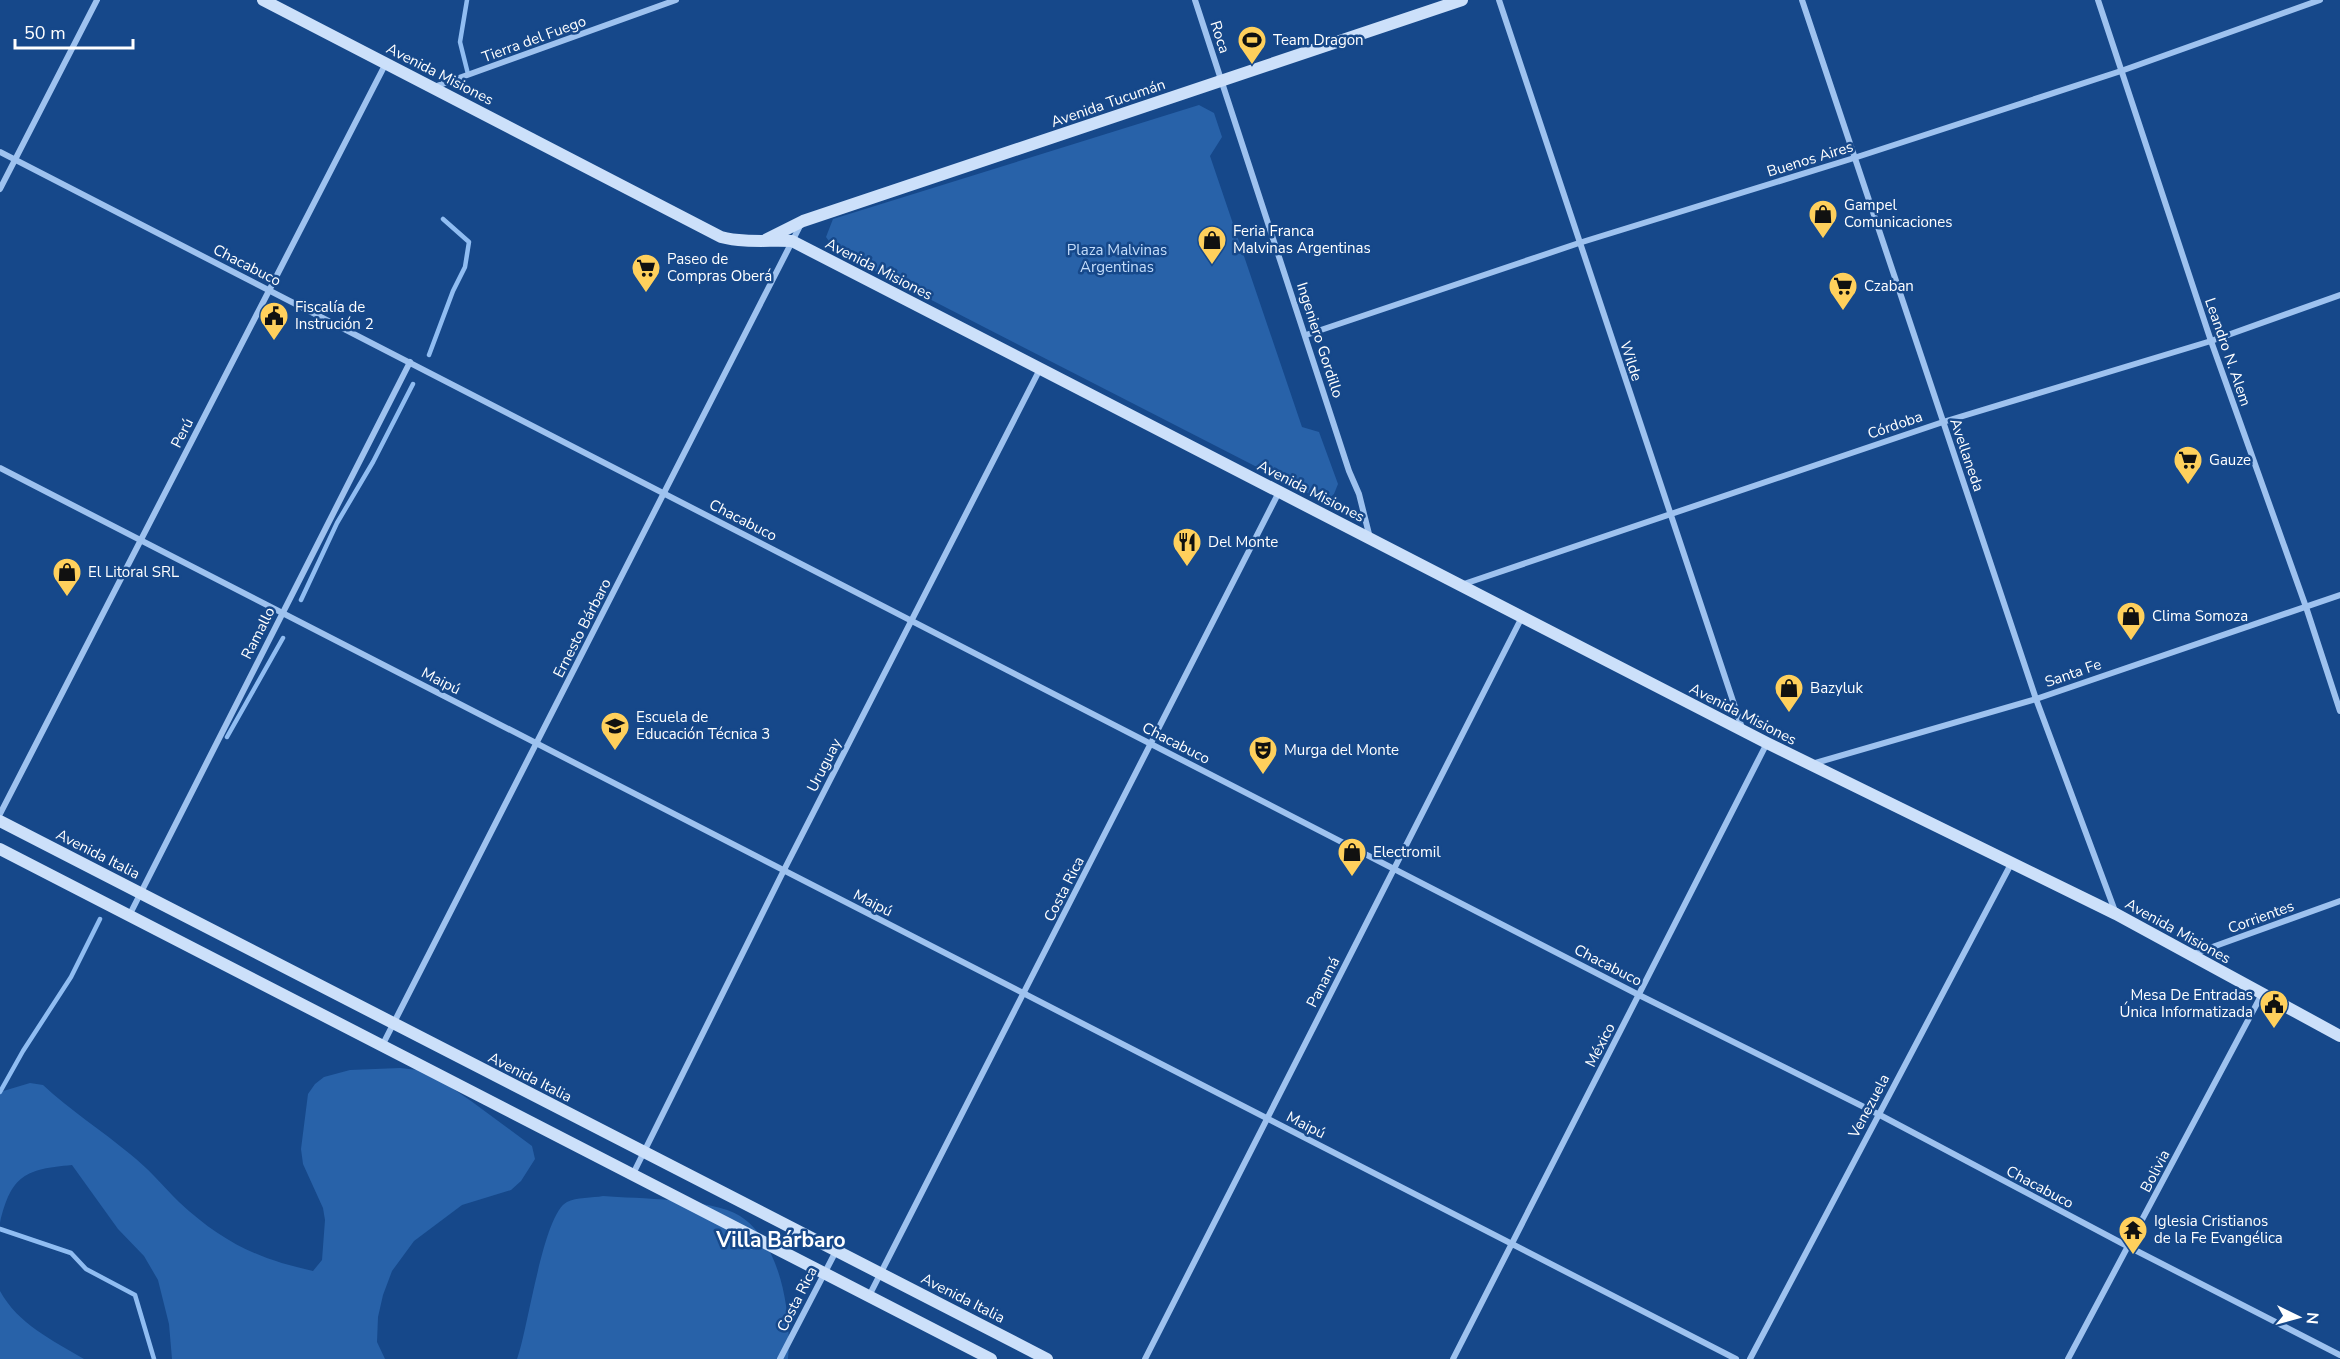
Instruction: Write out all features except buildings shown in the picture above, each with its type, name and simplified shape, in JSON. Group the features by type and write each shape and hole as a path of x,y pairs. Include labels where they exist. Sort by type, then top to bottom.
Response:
{"main road":[{"name":"Avenida Misiones","path":"263,0 721,237 739,242 792,241 1810,765 2116,914 2340,1036"},
{"name":"Avenida Tucumán","path":"766,240 803,221 1462,0"},
{"name":"Avenida Italia","path":"0,820 1047,1359"},
{"path":"0,849 991,1359"}],"street":[{"path":"0,189 96,0"},
{"name":"Tierra del Fuego","path":"433,87 676,0"},
{"name":"Roca","path":"1195,0 1222,81"},
{"name":"Wilde","path":"1499,0 1743,730"},
{"name":"Avellaneda","path":"1802,0 2036,699 2116,914"},
{"name":"Leandro N. Alem","path":"2098,0 2211,341 2306,607 2340,711"},
{"name":"Buenos Aires","path":"1306,335 1579,243 1854,158 2121,71 2320,0"},
{"name":"Perú","path":"0,814 386,63"},
{"name":"Ingeniero Gordillo","path":"1222,81 1349,471 1359,494 1370,538"},
{"name":"Chacabuco","path":"0,152 1639,995 1878,1114 2129,1247 2340,1355"},
{"name":"Ernesto Bárbaro","path":"382,1046 803,221"},
{"name":"Córdoba","path":"1461,585 1943,422 2211,341 2340,295"},
{"name":"Ramallo","path":"129,916 410,362"},
{"name":"Uruguay","path":"632,1174 784,870 1040,369"},
{"name":"Maipú","path":"0,468 1736,1359"},
{"name":"Costa Rica","path":"868,1296 1280,492"},
{"name":"Santa Fe","path":"1810,765 2036,699 2340,595"},
{"name":"Panamá","path":"1145,1359 1522,617"},
{"name":"México","path":"1453,1359 1767,743"},
{"name":"Venezuela","path":"1750,1359 2011,864"},
{"name":"Corrientes","path":"2189,955 2340,901"},
{"name":"Bolivia","path":"2068,1359 2262,994"},
{"name":"Costa Rica","path":"780,1359 836,1251"}],"green space":[{"name":"Plaza Malvinas Argentinas","path":"1199,105 1214,113 1222,137 1210,156 1302,427 1319,432 1338,484 1334,494 1325,502 836,251 826,237 833,219"},
{"path":"400,1068 427,1071 532,1146 535,1159 521,1181 511,1190 462,1205 414,1241 392,1271 383,1295 378,1317 377,1342 385,1359 172,1359 169,1324 158,1280 144,1256 118,1229 72,1165 43,1169 23,1177 9,1194 0,1223 0,1092 30,1083 43,1085 119,1145 143,1165 179,1202 225,1238 274,1261 313,1271 322,1260 325,1220 323,1208 303,1164 301,1149 308,1094 324,1077 350,1070"},
{"path":"603,1196 674,1200 711,1206 740,1216 754,1228 765,1243 781,1281 788,1322 788,1359 517,1359 537,1274 558,1211 571,1200"},
{"path":"0,1291 7,1303 26,1322 84,1359 0,1359"}],"waterway":[{"path":"467,0 460,42 468,74"},
{"path":"429,355 453,291 465,267 469,242 443,219"},
{"path":"301,600 337,523 373,462 413,384"},
{"path":"227,737 283,638"},
{"path":"0,1092 23,1051 71,977 100,919"},
{"path":"0,1229 71,1253 86,1269 135,1295 154,1359"}],"place":[{"name":"Team Dragon","path":"1252,66"},
{"name":"Gampel Comunicaciones","path":"1823,240"},
{"name":"Feria Franca Malvinas Argentinas","path":"1212,266"},
{"name":"Paseo de Compras Oberá","path":"646,294"},
{"name":"Czaban","path":"1843,312"},
{"name":"Fiscalía de Instrución 2","path":"274,342"},
{"name":"Gauze","path":"2188,486"},
{"name":"Del Monte","path":"1187,568"},
{"name":"El Litoral SRL","path":"67,598"},
{"name":"Clima Somoza","path":"2131,642"},
{"name":"Bazyluk","path":"1789,714"},
{"name":"Escuela de Educación Técnica 3","path":"615,752"},
{"name":"Murga del Monte","path":"1263,776"},
{"name":"Electromil","path":"1352,878"},
{"name":"Mesa De Entradas Única Informatizada","path":"2274,1030"},
{"name":"Iglesia Cristianos de la Fe Evangélica","path":"2133,1256"}],"district":[{"name":"Villa Bárbaro","path":"781,1240"}]}
